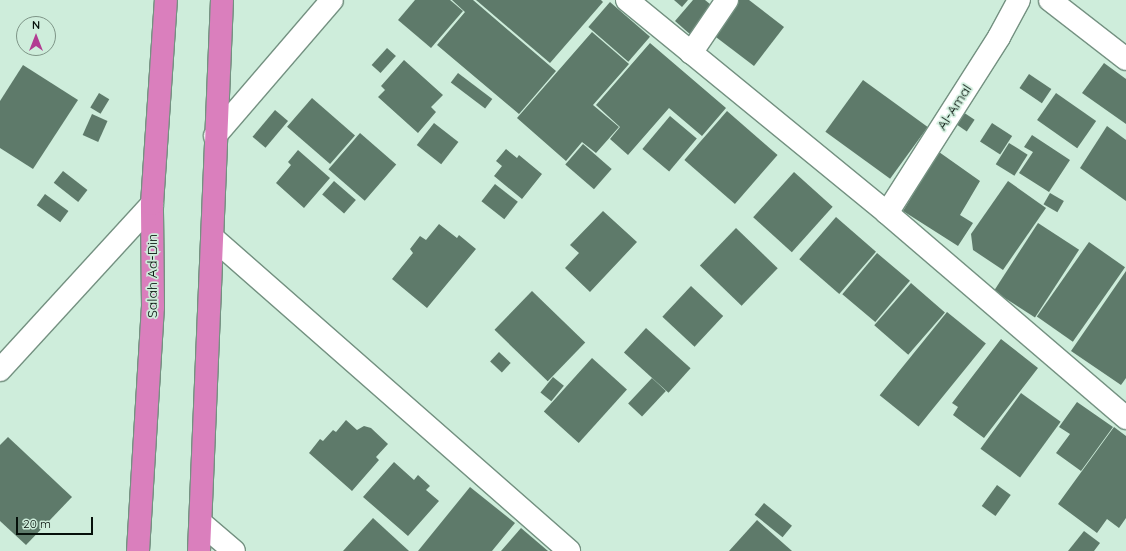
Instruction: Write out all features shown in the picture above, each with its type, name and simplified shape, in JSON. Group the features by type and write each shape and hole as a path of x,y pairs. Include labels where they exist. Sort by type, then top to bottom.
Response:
{"highway":[{"name":"Salah Ad-Din","path":"138,551 153,307 152,204 166,0"},
{"path":"199,551 222,0"}],"street":[{"path":"216,136 332,0"},
{"path":"628,0 886,213 1126,418"},
{"path":"691,53 727,0"},
{"name":"Al-Amal","path":"886,213 999,37 1019,0"},
{"path":"1050,0 1126,59"},
{"path":"0,370 152,204"},
{"path":"212,238 569,551"},
{"path":"200,522 234,551"}],"building":[{"path":"415,0 450,0 463,11 431,48 398,20"},
{"path":"452,0 473,0 556,71 519,114 437,45 465,12"},
{"path":"476,0 601,0 603,2 550,63"},
{"path":"674,0 688,0 682,7"},
{"path":"693,0 705,0 716,9 692,36 675,21"},
{"path":"733,0 749,0 784,27 754,66 708,31"},
{"path":"610,2 650,37 628,62 588,27"},
{"path":"592,32 629,64 593,105 619,127 596,153 582,142 566,161 517,118"},
{"path":"650,43 726,108 702,136 669,108 628,155 610,139 620,127 596,105"},
{"path":"387,48 396,56 381,73 372,65"},
{"path":"404,60 443,95 431,107 436,112 418,133 378,97 385,90 381,86"},
{"path":"1104,63 1126,79 1126,124 1082,93"},
{"path":"23,65 78,100 33,169 0,148 0,101"},
{"path":"458,73 492,99 485,108 451,83"},
{"path":"1029,74 1051,89 1042,103 1019,88"},
{"path":"863,80 928,127 890,179 825,132"},
{"path":"99,93 109,99 101,114 90,108"},
{"path":"1056,93 1096,121 1077,148 1037,120"},
{"path":"312,98 355,135 330,164 287,127"},
{"path":"275,110 288,121 266,148 253,137"},
{"path":"727,111 778,155 735,204 684,160"},
{"path":"963,112 975,120 967,131 955,124"},
{"path":"92,114 108,121 98,142 83,135"},
{"path":"670,116 697,138 669,171 642,149"},
{"path":"434,123 458,142 441,164 417,145"},
{"path":"992,123 1012,136 1000,155 980,141"},
{"path":"1107,126 1126,140 1126,201 1080,168"},
{"path":"360,133 396,164 365,201 329,169"},
{"path":"1032,135 1070,160 1049,192 1019,173 1033,152 1024,147"},
{"path":"1009,143 1028,155 1014,176 996,164"},
{"path":"583,144 612,169 594,189 565,164"},
{"path":"506,149 517,158 519,155 542,174 522,199 494,176 502,166 496,161"},
{"path":"298,150 330,178 304,208 276,183 291,165 288,162"},
{"path":"939,152 980,181 960,215 973,223 958,246 903,211"},
{"path":"63,171 87,190 78,202 54,183"},
{"path":"794,172 833,207 792,252 753,217"},
{"path":"334,181 356,200 344,214 322,195"},
{"path":"1008,181 1046,208 1003,270 973,250 971,234"},
{"path":"495,184 518,202 504,219 481,201"},
{"path":"1050,193 1064,201 1057,212 1044,204"},
{"path":"45,194 68,211 60,222 37,205"},
{"path":"603,211 637,242 590,292 565,268 579,253 570,245"},
{"path":"836,217 876,252 839,294 799,259"},
{"path":"1038,223 1079,250 1035,318 994,291"},
{"path":"439,224 457,238 459,235 476,249 427,308 392,279 413,253 410,249 420,236 426,240"},
{"path":"736,228 778,268 742,306 700,265"},
{"path":"1089,242 1125,267 1073,342 1037,317"},
{"path":"877,253 910,281 875,322 842,294"},
{"path":"1126,271 1126,378 1121,385 1071,351"},
{"path":"911,283 945,313 908,355 874,325"},
{"path":"691,286 723,316 695,347 662,317"},
{"path":"532,291 585,342 548,381 494,330"},
{"path":"947,312 986,343 919,427 880,395"},
{"path":"646,328 691,368 669,393 624,353"},
{"path":"1001,339 1038,368 984,438 953,415 958,407 952,403"},
{"path":"499,352 511,363 502,372 490,362"},
{"path":"592,358 627,389 579,443 544,412"},
{"path":"553,377 564,386 551,401 540,393"},
{"path":"652,378 666,391 642,417 628,404"},
{"path":"1021,393 1061,422 1020,478 980,449"},
{"path":"1077,402 1113,427 1081,471 1056,453 1070,434 1059,427"},
{"path":"346,420 357,430 364,426 371,428 388,444 376,457 379,460 352,491 309,453 320,439 323,441 333,430 336,432"},
{"path":"1114,427 1126,436 1126,518 1119,528 1107,519 1097,533 1058,504"},
{"path":"8,437 72,497 26,545 0,521 0,445"},
{"path":"394,462 414,480 418,475 430,486 426,490 439,501 408,536 363,497"},
{"path":"997,485 1011,495 995,516 982,506"},
{"path":"470,487 515,523 492,551 418,551"},
{"path":"764,503 792,526 783,537 755,515"},
{"path":"373,518 409,551 343,551"},
{"path":"757,520 792,551 729,551"},
{"path":"521,528 548,551 501,551"},
{"path":"1084,531 1100,543 1094,551 1068,551"}]}
